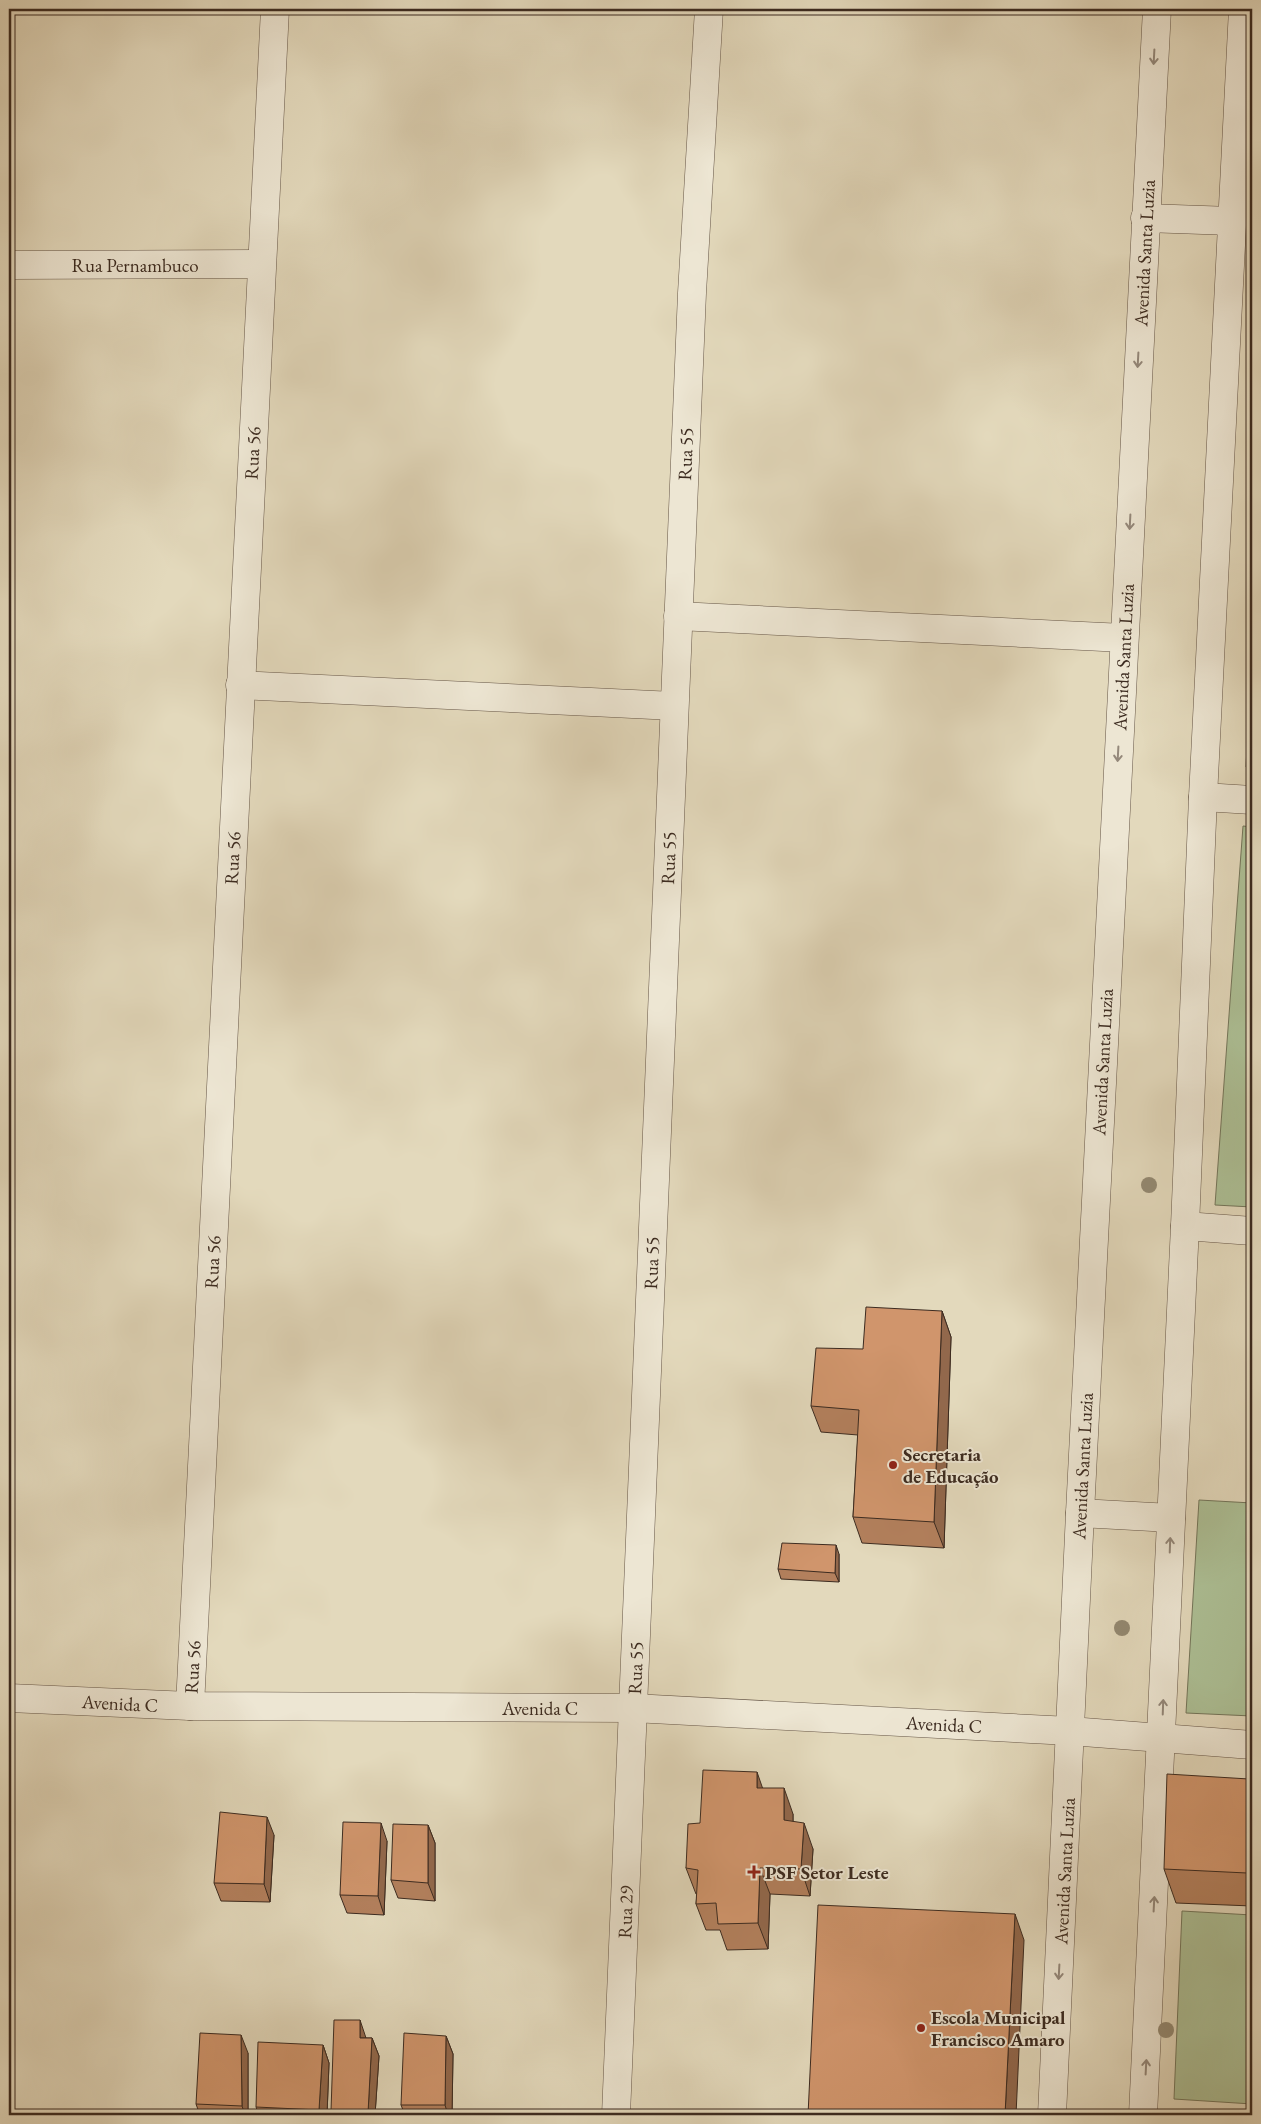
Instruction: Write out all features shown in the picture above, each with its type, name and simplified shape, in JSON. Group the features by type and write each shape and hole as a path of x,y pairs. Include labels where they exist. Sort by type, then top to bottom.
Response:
{"street":[{"name":"Rua 56","path":"190,1706 274,9"},
{"name":"Rua 55","path":"633,1708 692,293 709,9"},
{"name":"Avenida Santa Luzia","path":"1052,2115 1080,1513 1156,9"},
{"path":"1143,2115 1162,1737 1203,797 1243,9"},
{"path":"1145,218 1232,221"},
{"name":"Rua Pernambuco","path":"9,265 261,264"},
{"path":"678,616 1124,638"},
{"path":"240,685 674,706"},
{"path":"1203,797 1252,800"},
{"path":"1185,1226 1252,1231"},
{"path":"1080,1513 1171,1518"},
{"name":"Avenida C","path":"9,1698 190,1706 633,1708 1162,1737"},
{"name":"Rua 29","path":"616,2115 633,1708"},
{"path":"1162,1737 1252,1745"}],"green space":[{"path":"1252,646 1252,767 1246,767"},
{"path":"1243,826 1252,827 1252,1207 1215,1205"},
{"path":"1199,1500 1252,1503 1252,1716 1186,1713"},
{"path":"1182,1911 1252,1915 1252,2104 1174,2099"}],"building":[{"path":"866,1307 942,1311 934,1522 853,1517 859,1410 811,1406 816,1348 863,1349"},
{"path":"782,1543 836,1545 835,1573 778,1569"},
{"name":"PSF Setor Leste","path":"703,1770 757,1772 757,1788 784,1788 784,1820 804,1823 801,1869 760,1868 758,1923 718,1924 716,1903 696,1904 698,1870 686,1868 688,1824 700,1823"},
{"path":"1167,1774 1249,1779 1247,1873 1164,1869"},
{"path":"220,1812 267,1817 264,1884 214,1883"},
{"path":"343,1822 381,1823 378,1896 340,1895"},
{"path":"393,1824 428,1825 428,1883 391,1880"},
{"name":"Escola Municipal Francisco Amaro","path":"818,1905 1015,1914 1005,2115 808,2115"},
{"path":"334,2020 360,2020 360,2038 372,2038 368,2113 331,2111"},
{"path":"200,2033 241,2035 242,2106 196,2104"},
{"path":"404,2033 446,2036 445,2105 401,2105"},
{"path":"258,2042 323,2045 319,2110 256,2107"}],"place":[{"name":"Secretaria de Educação","path":"893,1465"},
{"name":"PSF Setor Leste","path":"754,1872"},
{"name":"Escola Municipal Francisco Amaro","path":"921,2028"}]}
